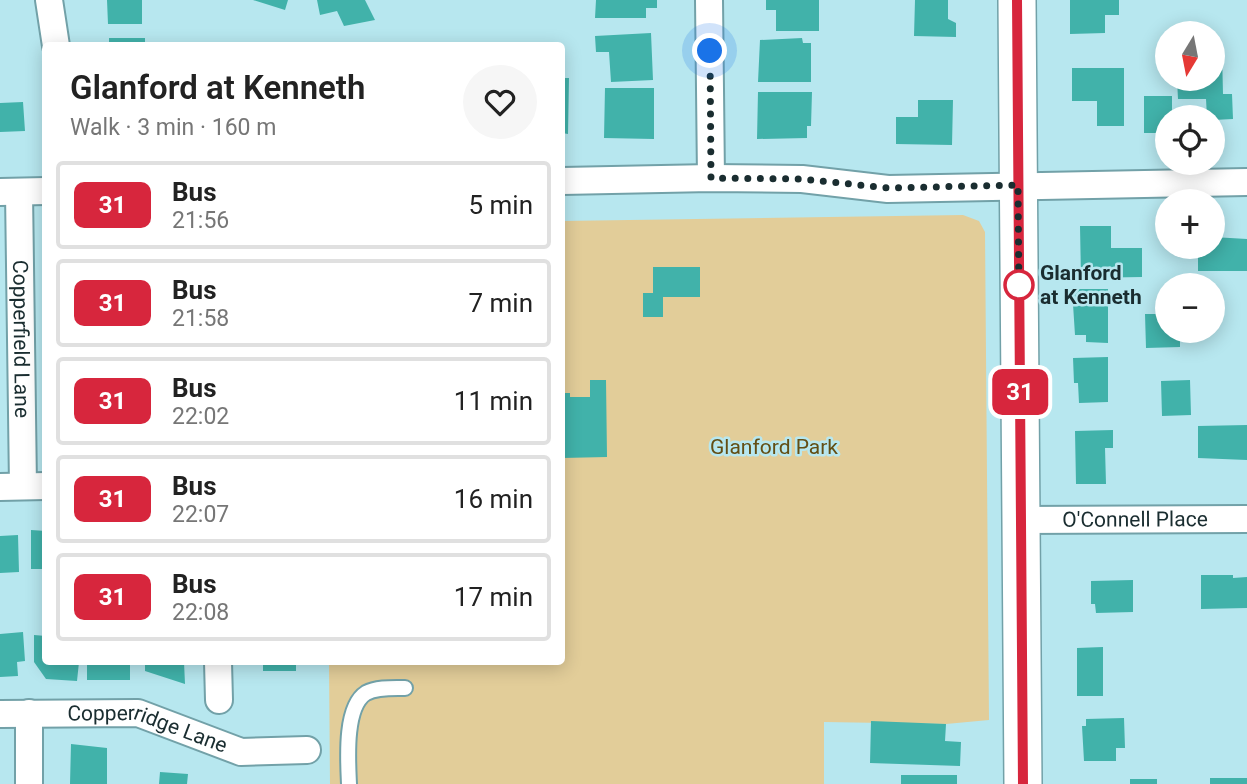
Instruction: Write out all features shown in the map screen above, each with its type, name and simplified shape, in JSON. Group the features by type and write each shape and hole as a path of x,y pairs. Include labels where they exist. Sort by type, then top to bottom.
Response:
{"main road":[{"path":"1017,0 1023,784"}],"street":[{"path":"49,0 55,42"},
{"path":"709,0 711,178"},
{"path":"565,181 802,179 888,188 1247,182"},
{"path":"10,192 42,191"},
{"name":"Copperfield Lane","path":"10,192 23,486"},
{"name":"O'Connell Place","path":"1021,520 1247,519"},
{"path":"218,665 219,700"},
{"path":"29,713 29,784"},
{"name":"Copperridge Lane","path":"0,714 138,713 241,752 307,750"}],"lane":[{"path":"349,784 350,725 356,704 366,693 385,688 405,688"}],"green space":[{"name":"Glanford Park","path":"963,215 979,221 985,232 989,720 946,724 824,722 824,784 330,784 329,665 565,665 565,221"}],"building":[{"path":"107,0 142,0 142,24 108,24"},
{"path":"253,0 288,0 285,10"},
{"path":"317,0 365,0 375,20 344,26 337,11 320,15"},
{"path":"596,0 657,0 657,8 646,8 646,18 595,18"},
{"path":"766,0 819,0 819,31 776,31 776,10 766,10"},
{"path":"915,0 948,0 948,19 956,23 956,37 914,36"},
{"path":"1070,0 1119,0 1119,15 1105,15 1105,33 1070,34"},
{"path":"651,33 653,80 611,82 609,52 596,52 595,36"},
{"path":"109,38 145,38 145,42 109,42"},
{"path":"802,38 803,43 811,43 811,82 758,82 760,40"},
{"path":"1072,68 1124,68 1124,126 1097,126 1097,101 1072,101"},
{"path":"565,78 569,78 568,134 565,134"},
{"path":"605,88 654,88 654,139 604,138"},
{"path":"1178,91 1223,91 1223,94 1232,94 1233,119 1225,119 1225,105 1206,105 1206,99 1178,99"},
{"path":"758,92 812,92 811,126 807,126 807,138 757,139"},
{"path":"1144,96 1172,96 1172,105 1155,105 1155,133 1144,133"},
{"path":"918,100 953,100 952,145 896,144 896,117 918,117"},
{"path":"23,102 25,131 0,132 0,103"},
{"path":"1080,226 1111,226 1111,248 1142,248 1142,277 1081,278"},
{"path":"1225,238 1247,239 1247,271 1198,271 1198,259 1225,259"},
{"path":"653,267 700,267 700,297 663,297 663,317 643,317 643,293 653,293"},
{"path":"1072,289 1108,289 1108,343 1086,342 1086,335 1075,335"},
{"path":"1145,314 1155,314 1155,343 1180,343 1180,347 1146,348"},
{"path":"1108,357 1108,402 1079,403 1078,383 1074,383 1073,358"},
{"path":"590,380 606,380 607,457 565,458 565,393 570,393 570,397 590,397"},
{"path":"1190,380 1191,415 1162,416 1161,381"},
{"path":"1247,425 1247,460 1198,458 1198,426"},
{"path":"1113,430 1113,448 1105,448 1106,484 1076,484 1075,431"},
{"path":"31,530 42,531 42,569 31,569"},
{"path":"18,535 19,572 0,573 0,536"},
{"path":"1201,575 1247,577 1247,608 1201,609"},
{"path":"1133,580 1133,612 1096,613 1095,604 1091,604 1091,581"},
{"path":"23,632 25,661 17,662 18,676 0,677 0,634"},
{"path":"34,635 42,636 42,665 79,665 77,681 46,679 34,662"},
{"path":"1103,647 1103,696 1077,696 1077,648"},
{"path":"87,665 130,665 130,680 87,680"},
{"path":"145,665 184,665 185,684 145,671"},
{"path":"263,665 296,665 296,671 263,671"},
{"path":"1124,718 1125,748 1116,748 1116,761 1084,761 1082,726 1086,726 1086,719"},
{"path":"871,721 946,724 945,741 961,742 960,766 870,763"},
{"path":"71,744 107,748 107,784 70,784"},
{"path":"160,772 188,774 187,784 159,784"},
{"path":"901,775 957,775 957,784 901,784"},
{"path":"1210,778 1247,778 1247,784 1210,784"},
{"path":"1130,779 1157,779 1157,784 1130,784"}],"bus line":[{"name":"31","path":"1017,0 1023,784"}],"place":[{"name":"Glanford at Kenneth","path":"1019,285"}],"route":[{"path":"710,51 711,178 802,179 888,188 1018,185 1019,297 1019,285"}]}
